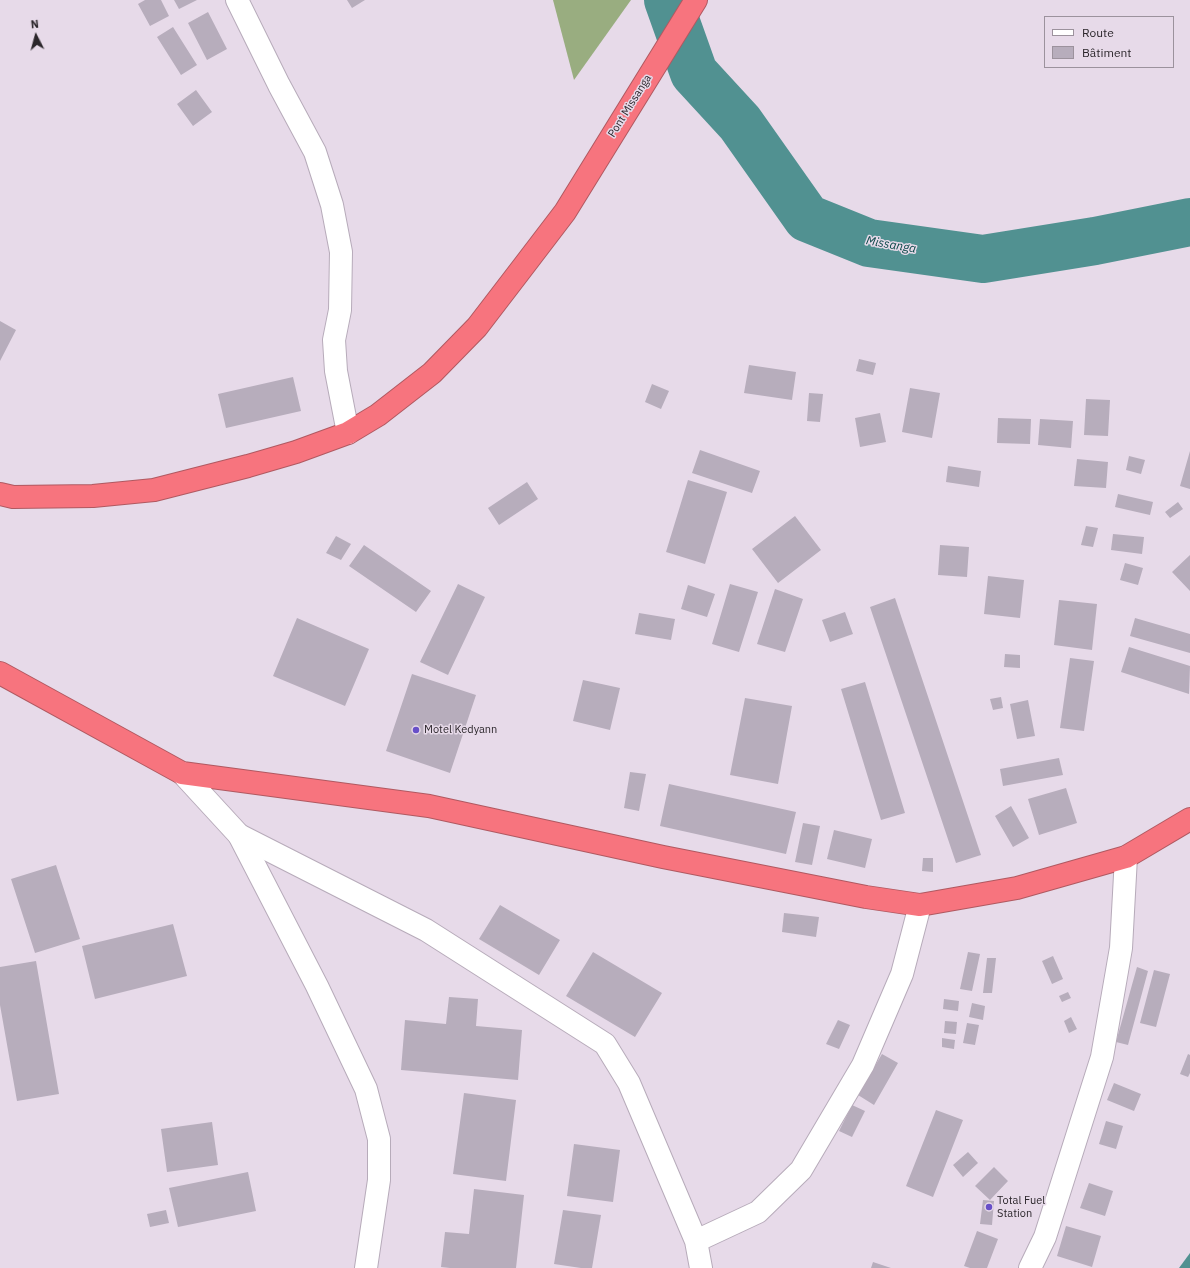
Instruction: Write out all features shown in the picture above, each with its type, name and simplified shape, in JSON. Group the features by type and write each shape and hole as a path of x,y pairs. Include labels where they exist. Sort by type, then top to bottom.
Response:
{"highway":[{"name":"Pont Missanga","path":"0,494 13,497 93,496 154,490 296,452 348,433 378,416 432,373 477,327 565,212 696,0"},
{"path":"0,673 182,773 429,806 663,857 866,897 920,904 1017,888 1126,857 1190,819"}],"street":[{"path":"237,0 279,85 315,152 332,205 341,252 340,310 334,340 336,372 348,433"},
{"path":"182,773 240,835 317,986 366,1089 379,1139 379,1180 366,1268"},
{"path":"240,835 426,930 605,1044 629,1083 696,1241 701,1268"},
{"path":"1030,1268 1045,1238 1102,1057 1121,948 1126,857"},
{"path":"696,1241 758,1212 801,1170 862,1065 902,974 920,904"}],"shaded area":[{"path":"553,0 631,0 574,80"},
{"path":"1190,1253 1190,1268 1179,1268"}],"building":[{"path":"145,0 161,0 169,16 150,26 138,4"},
{"path":"174,0 197,0 179,9"},
{"path":"347,0 365,0 352,8"},
{"path":"208,12 227,49 207,60 188,23"},
{"path":"173,27 197,65 181,75 157,37"},
{"path":"196,90 212,112 193,126 177,104"},
{"path":"0,321 16,330 0,361"},
{"path":"859,359 876,363 873,375 856,371"},
{"path":"749,365 796,372 792,400 744,393"},
{"path":"293,377 301,411 226,428 218,394"},
{"path":"652,384 669,391 661,409 645,402"},
{"path":"910,388 940,393 932,438 902,432"},
{"path":"809,393 823,394 820,422 807,421"},
{"path":"1086,399 1110,400 1108,436 1084,435"},
{"path":"880,413 886,442 860,447 855,418"},
{"path":"998,418 1031,419 1030,444 997,443"},
{"path":"1040,419 1073,421 1071,448 1038,445"},
{"path":"700,450 760,471 752,493 692,473"},
{"path":"1190,451 1190,489 1180,486"},
{"path":"1129,456 1145,460 1141,474 1126,470"},
{"path":"1077,459 1108,462 1106,488 1074,486"},
{"path":"948,466 981,471 979,487 946,482"},
{"path":"688,480 727,492 705,564 666,552"},
{"path":"527,482 538,499 499,525 488,508"},
{"path":"1118,494 1153,502 1150,515 1115,507"},
{"path":"1178,502 1183,509 1170,518 1165,512"},
{"path":"795,516 821,550 778,583 752,549"},
{"path":"1086,526 1098,528 1093,547 1081,545"},
{"path":"1113,534 1144,537 1142,554 1111,550"},
{"path":"336,536 351,544 341,560 326,553"},
{"path":"364,545 431,591 416,612 349,566"},
{"path":"940,545 969,547 967,577 938,575"},
{"path":"1190,555 1190,591 1172,572"},
{"path":"1125,563 1143,568 1138,585 1120,580"},
{"path":"988,576 1024,580 1020,618 984,614"},
{"path":"458,584 485,597 448,675 420,662"},
{"path":"730,584 758,592 739,652 712,644"},
{"path":"688,585 715,594 707,617 681,609"},
{"path":"775,589 803,599 785,652 757,644"},
{"path":"895,598 981,855 956,863 870,607"},
{"path":"1059,600 1097,604 1092,650 1054,645"},
{"path":"845,612 853,634 830,642 822,620"},
{"path":"639,613 675,619 671,640 635,634"},
{"path":"297,618 369,649 345,706 273,676"},
{"path":"1135,618 1190,634 1190,653 1130,636"},
{"path":"1129,647 1190,666 1189,694 1121,672"},
{"path":"1005,654 1020,655 1020,668 1004,667"},
{"path":"1070,658 1094,661 1084,731 1060,728"},
{"path":"412,674 476,695 450,773 386,751"},
{"path":"583,680 620,688 610,730 573,721"},
{"path":"865,682 905,813 881,820 841,689"},
{"path":"1001,697 1003,708 993,710 990,699"},
{"path":"745,698 792,706 778,784 730,775"},
{"path":"1028,700 1035,736 1017,739 1010,704"},
{"path":"1059,758 1063,775 1003,786 1000,769"},
{"path":"630,772 646,774 639,811 624,808"},
{"path":"669,784 796,812 786,854 660,826"},
{"path":"1066,788 1077,823 1039,835 1028,799"},
{"path":"1011,806 1029,838 1013,847 995,816"},
{"path":"803,823 820,826 812,865 795,862"},
{"path":"834,830 872,839 865,868 827,859"},
{"path":"923,858 933,858 933,872 922,871"},
{"path":"56,865 80,939 35,953 11,879"},
{"path":"500,905 560,940 539,975 479,939"},
{"path":"784,913 819,917 816,937 782,932"},
{"path":"173,924 187,976 95,999 82,946"},
{"path":"593,952 662,993 635,1037 566,996"},
{"path":"968,952 980,954 972,991 960,989"},
{"path":"1053,956 1063,979 1052,984 1042,961"},
{"path":"987,958 996,958 992,993 983,993"},
{"path":"36,961 59,1094 17,1101 0,1005 0,967"},
{"path":"1137,967 1148,971 1128,1045 1116,1042"},
{"path":"1154,970 1170,974 1156,1027 1140,1023"},
{"path":"1068,992 1071,998 1062,1002 1059,996"},
{"path":"449,997 478,999 476,1026 522,1030 518,1080 401,1070 405,1020 446,1024"},
{"path":"944,999 959,1001 958,1011 943,1009"},
{"path":"972,1003 985,1006 983,1020 969,1017"},
{"path":"1071,1017 1077,1029 1069,1033 1064,1021"},
{"path":"838,1020 850,1025 839,1049 826,1044"},
{"path":"945,1021 957,1022 956,1034 944,1033"},
{"path":"967,1023 979,1025 975,1045 963,1043"},
{"path":"942,1038 955,1040 954,1049 942,1047"},
{"path":"882,1054 898,1063 874,1105 858,1095"},
{"path":"1188,1054 1190,1055 1190,1073 1188,1077 1180,1074"},
{"path":"1114,1083 1141,1094 1134,1111 1107,1100"},
{"path":"464,1093 516,1100 506,1181 453,1174"},
{"path":"852,1105 865,1111 852,1137 839,1131"},
{"path":"936,1110 963,1120 933,1197 906,1186"},
{"path":"1106,1121 1123,1126 1116,1149 1099,1144"},
{"path":"212,1122 218,1165 167,1172 161,1129"},
{"path":"574,1144 620,1150 613,1202 567,1196"},
{"path":"968,1152 978,1163 963,1177 953,1165"},
{"path":"994,1167 1008,1181 990,1200 975,1186"},
{"path":"248,1172 256,1211 178,1227 169,1188"},
{"path":"1089,1183 1113,1191 1105,1216 1080,1208"},
{"path":"474,1189 524,1195 516,1268 441,1267 445,1232 469,1234"},
{"path":"983,1200 994,1201 992,1225 980,1224"},
{"path":"166,1210 169,1223 150,1227 147,1214"},
{"path":"563,1210 601,1215 592,1268 554,1264"},
{"path":"1066,1226 1101,1236 1092,1267 1057,1256"},
{"path":"977,1231 998,1239 987,1268 970,1268 964,1266"},
{"path":"873,1262 891,1268 871,1268"}],"waterway":[{"name":"Missanga","path":"668,0 694,73 740,123 807,218 869,243 983,259 1095,241 1190,222"}],"place":[{"name":"Motel Kedyann","path":"416,730"},
{"name":"Total Fuel Station","path":"989,1207"}]}
